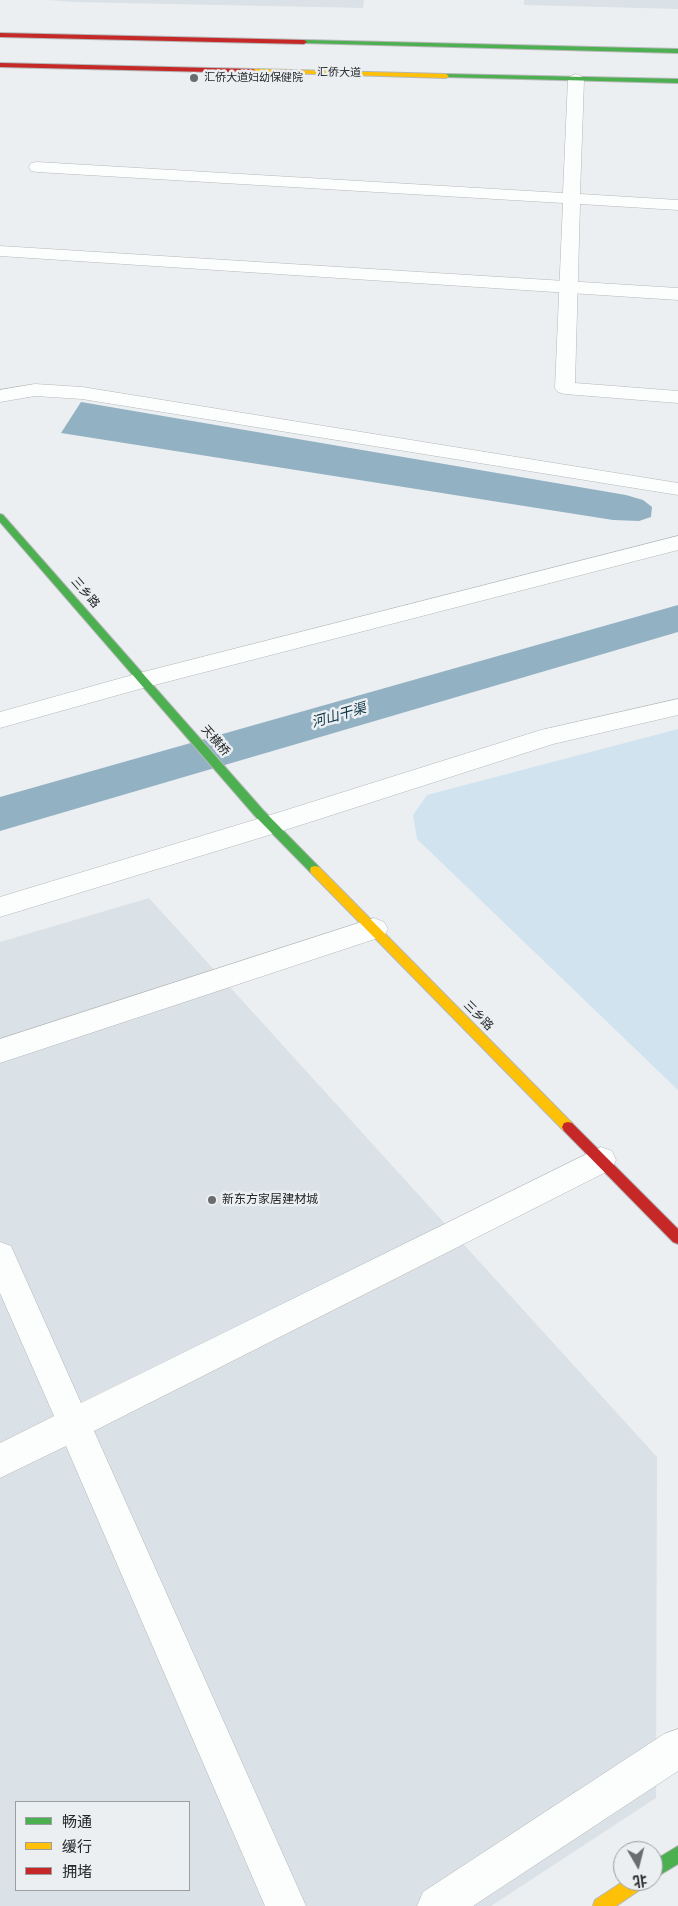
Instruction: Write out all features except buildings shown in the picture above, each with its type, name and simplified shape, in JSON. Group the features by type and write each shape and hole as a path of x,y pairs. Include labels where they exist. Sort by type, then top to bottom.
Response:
{"main road":[{"path":"0,35 678,51"},
{"name":"汇侨大道","path":"3,65 678,81"},
{"name":"三乡路","path":"0,518 147,684"},
{"name":"天横桥","path":"147,684 264,819"},
{"name":"三乡路","path":"264,819 678,1238"},
{"path":"663,1864 678,1854"},
{"path":"602,1906 624,1891"}],"street":[{"path":"576,79 565,388 678,397"},
{"path":"38,167 678,204"},
{"path":"0,251 678,294"},
{"path":"0,396 35,390 82,393 678,489"},
{"path":"0,720 147,684 678,543"},
{"path":"0,907 264,819 550,736 678,707"},
{"path":"0,1051 374,929"},
{"path":"0,1461 601,1160"},
{"path":"0,1256 286,1906"},
{"path":"437,1906 678,1748"}],"shaded area":[{"path":"47,0 364,0 363,8"},
{"path":"524,0 678,0 678,9 524,5"},
{"path":"81,402 626,495 643,500 652,507 651,517 639,521 613,520 61,433"},
{"path":"678,729 678,1090 417,839 413,815 427,795"},
{"name":"新东方家居建材城","path":"149,898 657,1457 656,1798 491,1906 0,1906 0,942"}],"waterway":[{"name":"河山干渠","path":"0,814 678,618"}],"traffic: fast":[{"path":"304,42 678,51"},
{"path":"446,76 678,81"},
{"path":"0,517 259,813 315,870"},
{"path":"663,1864 678,1854"}],"traffic: slow":[{"path":"253,71 446,76"},
{"path":"315,870 568,1127"},
{"path":"601,1906 623,1891"}],"traffic: jam":[{"path":"0,35 304,42"},
{"path":"0,65 253,71"},
{"path":"568,1127 678,1238"}],"place":[{"name":"汇侨大道妇幼保健院","path":"194,78"},
{"name":"新东方家居建材城","path":"212,1200"}]}
